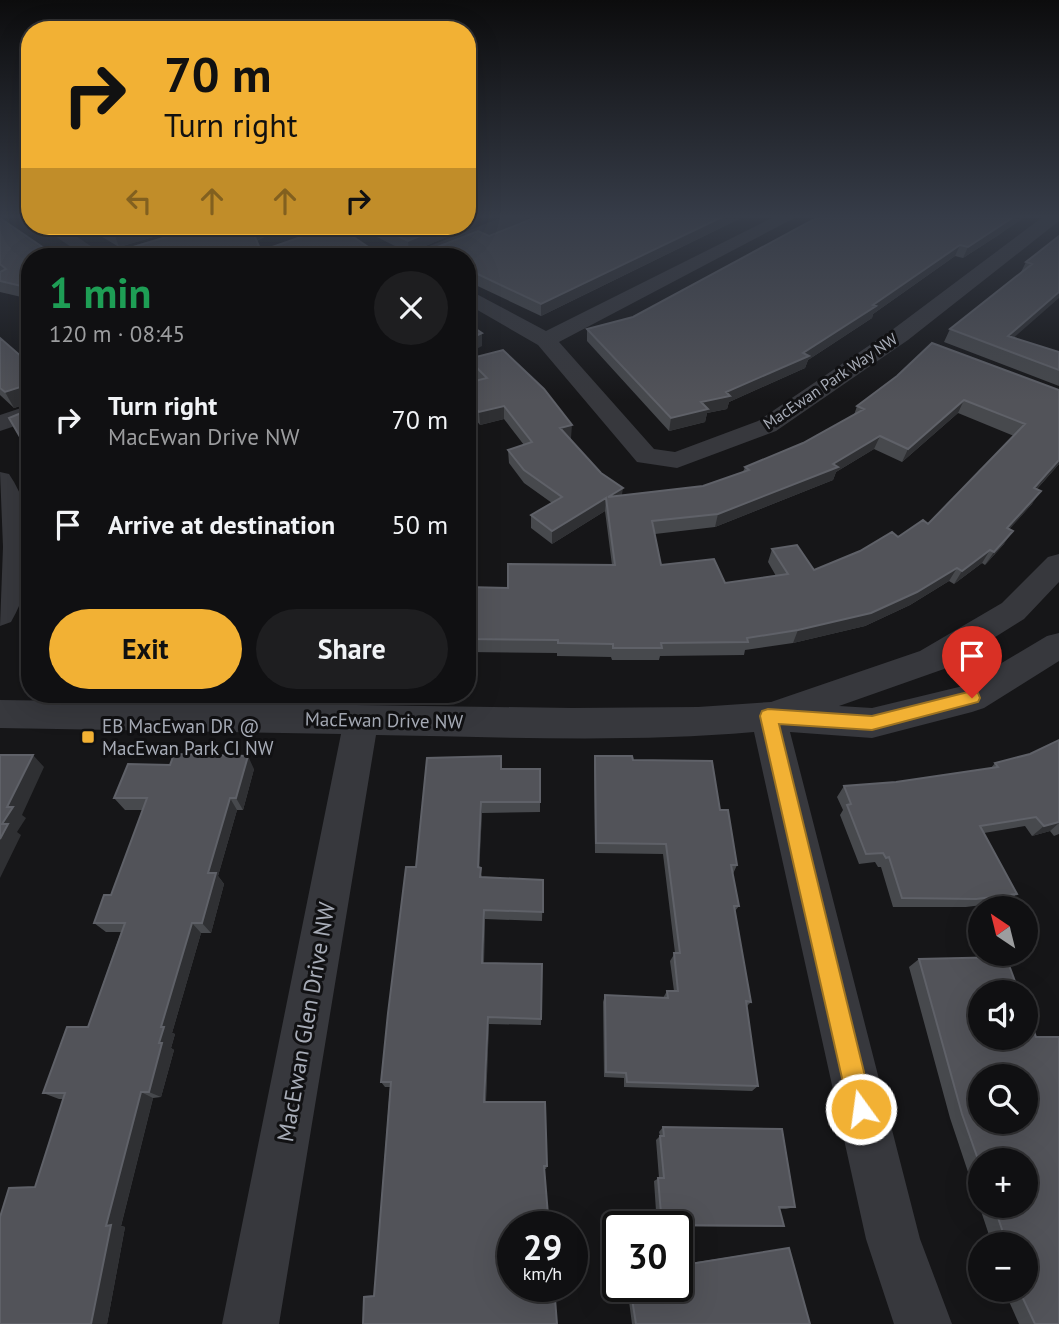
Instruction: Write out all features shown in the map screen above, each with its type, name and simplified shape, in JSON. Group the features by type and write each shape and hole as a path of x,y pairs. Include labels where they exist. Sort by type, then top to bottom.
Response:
{"street":[{"path":"546,341 669,278"},
{"name":"MacEwan Park Way NW","path":"476,300 546,341 646,456 677,460 767,426 900,335 975,278"},
{"path":"900,335 924,344"},
{"path":"0,424 21,416"},
{"path":"0,480 17,520 16,562 0,614"},
{"name":"MacEwan Drive NW","path":"768,716 932,660 1013,611 1059,564"},
{"name":"MacEwan Drive NW","path":"0,714 685,722 768,716 872,723 972,698 1059,645"},
{"path":"768,716 816,926 893,1239 923,1324"},
{"name":"MacEwan Glen Drive NW","path":"251,1324 361,720"}],"building":[{"path":"0,278 21,278 21,286 0,281"},
{"path":"486,278 596,278 541,304"},
{"path":"706,278 912,278 873,305 876,306 803,353 809,356 726,392 730,396 701,402 708,409 671,418 587,329 633,317"},
{"path":"1015,278 1059,278 1059,292 1008,336 1059,352 1059,370 950,329"},
{"path":"0,338 21,356 21,388 5,392 0,388"},
{"path":"932,343 1059,390 1059,460 1034,488 1041,491 1007,528 1013,531 994,552 990,550 962,571 957,568 917,592 871,613 798,630 747,638 748,642 661,643 662,648 613,648 613,644 558,643 558,640 476,639 476,587 508,588 508,564 615,565 606,498 552,531 531,515 562,497 524,470 508,450 532,442 504,406 479,412 476,408 476,381 487,378 476,367 476,357 503,350 544,389 572,425 560,428 601,473 623,488 608,497 703,486 749,470 745,467 803,443 864,409 857,406 897,376","holes":["964,400 1025,424 928,524 923,520 898,537 892,532 860,551 814,570 797,545 772,549 788,574 725,583 714,559 661,565 652,521 718,514 838,467 833,464 880,436 908,449"]},
{"path":"21,413 21,439 9,418"},
{"path":"1059,740 1059,822 1044,826 1036,817 980,826 1017,894 968,896 968,899 902,898 889,857 886,858 883,853 866,854 847,805 851,804 844,786 896,782 998,767 995,763 1030,754"},
{"path":"174,754 248,756 236,798 230,798 208,873 216,873 202,923 192,923 161,1027 164,1027 159,1043 162,1043 149,1092 141,1092 106,1226 111,1225 91,1324 0,1324 0,1217 9,1188 35,1187 65,1093 43,1093 67,1027 88,1027 125,923 94,923 104,895 111,895 147,798 114,798 128,764 170,765"},
{"path":"0,755 33,755 7,807 13,807 2,824 8,824 0,839"},
{"path":"501,756 501,769 540,769 540,802 481,802 478,867 481,868 480,877 543,880 543,912 484,910 482,963 542,964 541,1019 488,1017 484,1102 545,1102 547,1166 544,1166 548,1211 497,1211 497,1302 555,1302 557,1324 363,1324 364,1297 374,1296 391,1082 381,1082 388,1013 406,867 416,867 427,758"},
{"path":"595,756 632,756 633,760 712,761 720,810 728,810 737,865 731,865 739,906 734,906 751,1002 746,1001 758,1086 627,1082 626,1073 606,1072 605,995 668,998 667,991 678,991 674,953 680,953 666,844 596,843"},
{"path":"968,958 968,966 1009,966 1015,980 968,980 968,1050 1038,1050 1038,1037 1059,1037 1059,1324 1035,1324 1025,1302 1038,1302 1038,1232 1003,1232 998,1218 1038,1218 1038,1148 974,1148 969,1134 1038,1134 1038,1064 968,1064 968,1131 919,959"},
{"path":"663,1127 782,1129 795,1207 779,1207 784,1226 693,1225 693,1211 661,1211 658,1178 664,1178 660,1136 664,1136"},
{"path":"789,1248 810,1324 636,1324 633,1302 693,1302 693,1263"}],"place":[{"name":"EB MacEwan DR @ MacEwan Park CI NW","path":"88,737"}],"route":[{"path":"861,1109 768,716 872,723 972,698"}]}
